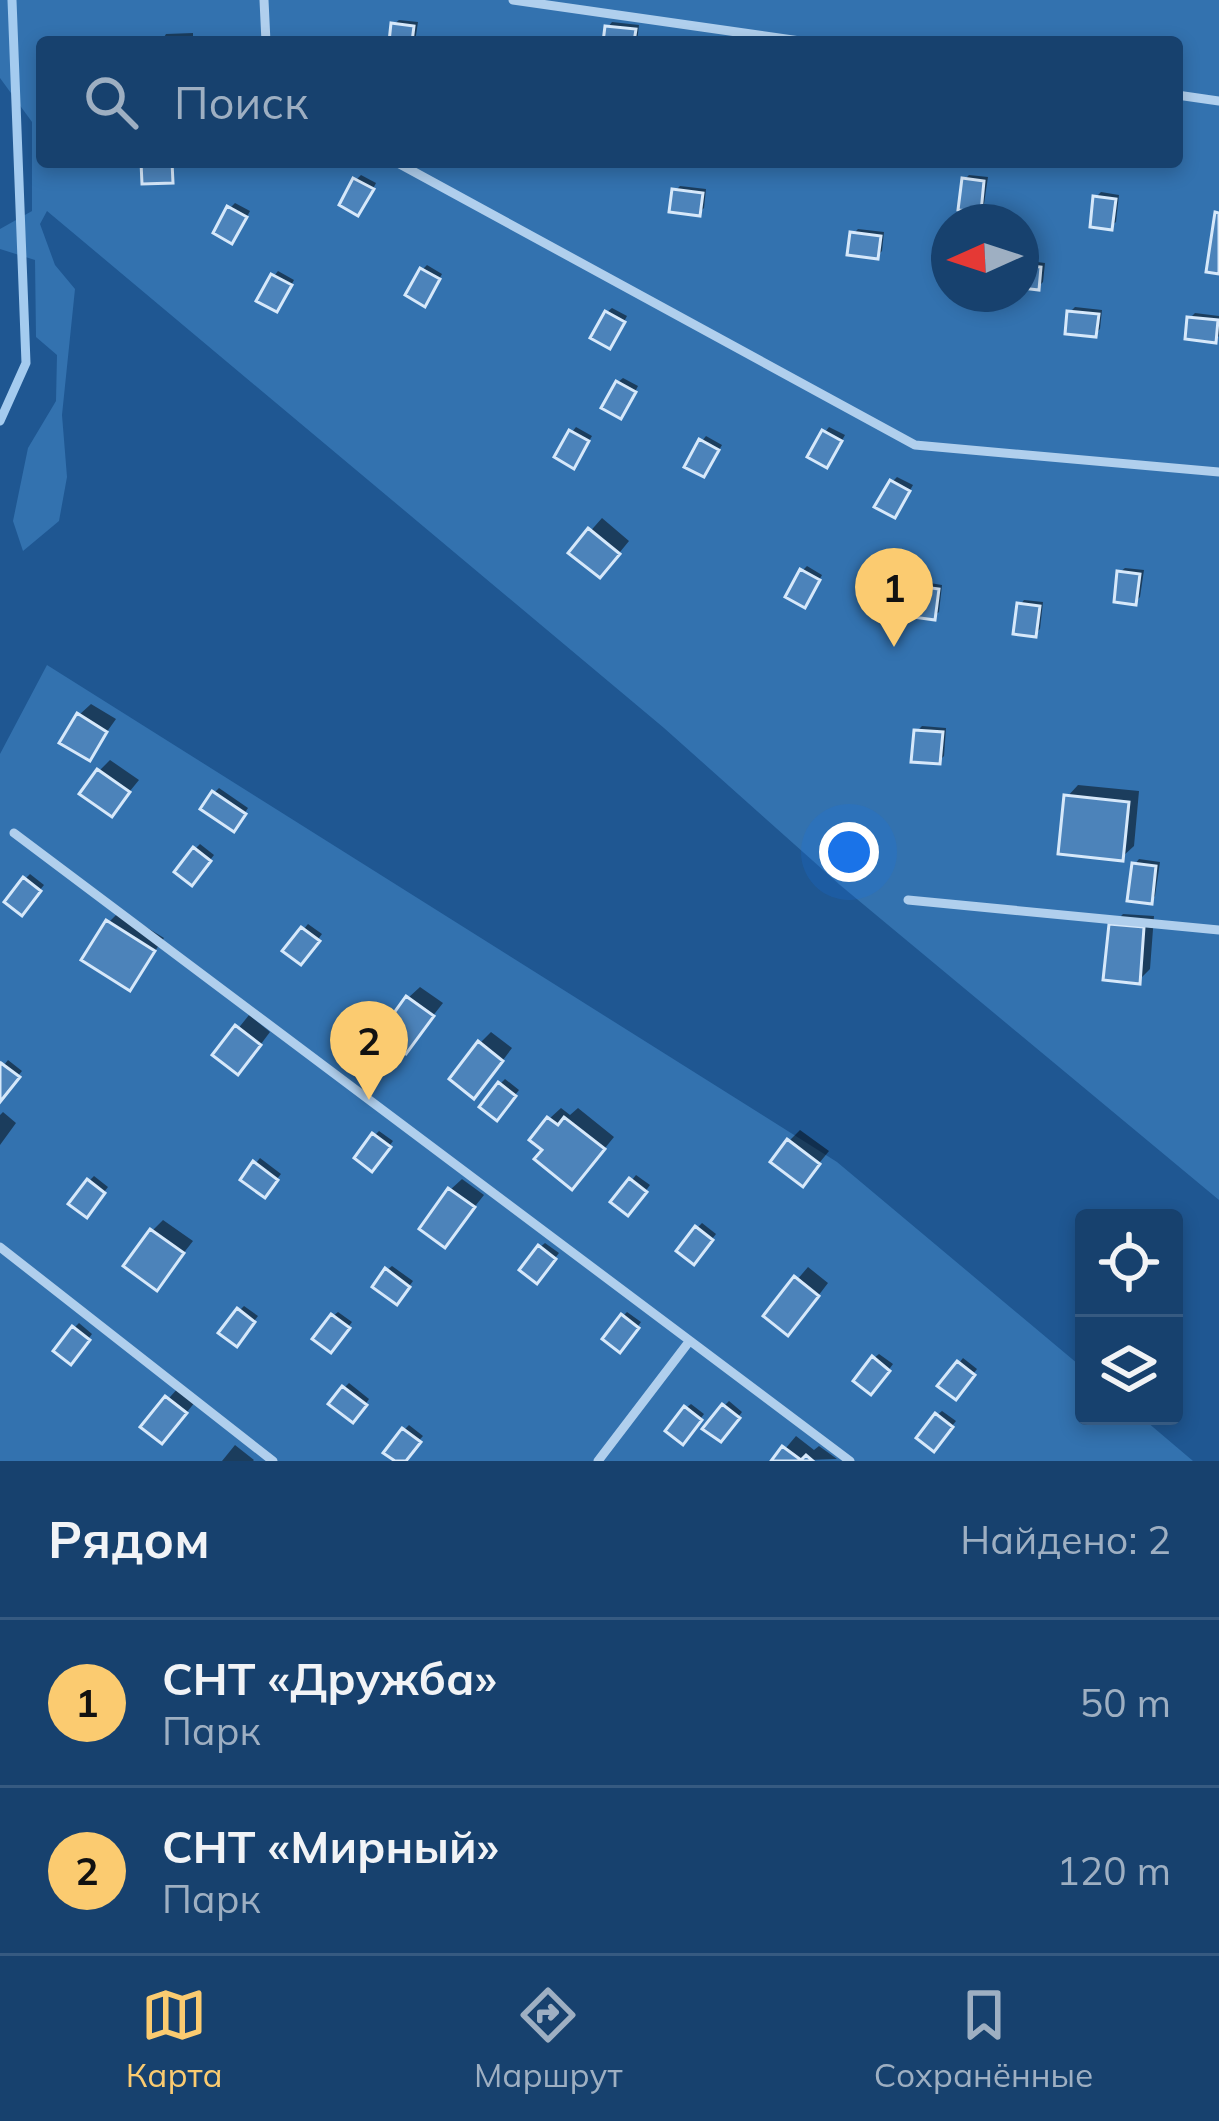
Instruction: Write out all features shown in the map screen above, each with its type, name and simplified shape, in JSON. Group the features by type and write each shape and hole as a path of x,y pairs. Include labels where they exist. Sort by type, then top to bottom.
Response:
{"lane":[{"path":"264,0 266,36"},
{"path":"513,0 764,36"},
{"path":"1183,96 1219,101"},
{"path":"407,168 915,445 1219,472"},
{"path":"14,832 850,1461"},
{"path":"908,900 1219,930"},
{"path":"0,1247 272,1461"},
{"path":"598,1461 688,1343"}],"shaded area":[{"path":"0,0 1219,0 1219,1200 840,885 664,728 47,211 40,224 55,265 75,289 62,415 67,477 59,521 23,551 13,521 28,448 56,401 57,355 36,337 35,260 0,249 0,229 32,211 32,122 0,78"},
{"path":"47,665 837,1162 1075,1361 1075,1425 1151,1425 1193,1461 0,1461 0,754"}],"building":[{"path":"391,23 414,26 413,36 390,36"},
{"path":"605,26 636,29 635,36 604,36"},
{"path":"141,168 172,168 173,183 142,184"},
{"path":"353,178 374,189 358,216 339,205"},
{"path":"962,178 984,181 982,204 959,204"},
{"path":"672,189 703,193 700,216 669,212"},
{"path":"1093,196 1116,199 1112,230 1090,227"},
{"path":"227,206 247,217 232,244 213,233"},
{"path":"1215,212 1219,213 1219,274 1206,272"},
{"path":"850,232 881,236 878,259 847,255"},
{"path":"420,268 440,279 425,307 405,295"},
{"path":"271,274 292,285 277,312 256,301"},
{"path":"605,311 625,322 610,349 590,338"},
{"path":"1067,311 1099,314 1096,337 1065,334"},
{"path":"1187,317 1218,320 1216,343 1185,339"},
{"path":"616,381 636,392 621,419 601,408"},
{"path":"569,430 589,441 574,469 554,457"},
{"path":"822,430 842,441 827,468 807,457"},
{"path":"699,439 719,450 704,477 684,467"},
{"path":"890,480 910,491 895,518 874,507"},
{"path":"588,528 620,554 600,578 568,553"},
{"path":"800,569 820,580 805,608 785,597"},
{"path":"1117,571 1140,574 1136,605 1114,602"},
{"path":"916,586 939,589 935,620 913,617"},
{"path":"1017,603 1040,606 1036,637 1013,634"},
{"path":"77,713 107,732 90,761 59,743"},
{"path":"914,730 943,732 940,764 911,762"},
{"path":"97,769 130,792 112,817 79,794"},
{"path":"212,791 246,814 234,832 200,809"},
{"path":"1064,795 1129,802 1123,861 1058,854"},
{"path":"193,847 211,861 192,886 174,872"},
{"path":"1132,863 1156,866 1152,904 1127,901"},
{"path":"23,877 41,891 22,916 4,902"},
{"path":"106,920 155,951 130,991 81,960"},
{"path":"1109,924 1144,927 1140,984 1103,980"},
{"path":"301,927 320,941 301,965 282,951"},
{"path":"406,996 434,1016 406,1054 379,1034"},
{"path":"235,1025 261,1045 238,1075 212,1055"},
{"path":"478,1041 503,1061 474,1099 449,1079"},
{"path":"0,1065 20,1077 0,1102"},
{"path":"498,1082 516,1096 497,1121 479,1107"},
{"path":"547,1117 558,1125 564,1117 605,1149 572,1190 534,1159 542,1150 529,1140"},
{"path":"372,1133 391,1147 372,1172 354,1158"},
{"path":"787,1139 820,1164 803,1187 770,1162"},
{"path":"253,1161 278,1180 265,1198 240,1180"},
{"path":"629,1178 647,1192 628,1216 610,1202"},
{"path":"87,1179 105,1193 87,1218 68,1204"},
{"path":"448,1188 475,1207 445,1248 419,1229"},
{"path":"695,1226 713,1240 694,1265 676,1251"},
{"path":"150,1229 184,1253 157,1291 123,1266"},
{"path":"538,1245 556,1259 537,1284 519,1270"},
{"path":"385,1268 410,1287 397,1305 372,1287"},
{"path":"794,1276 819,1296 788,1336 763,1316"},
{"path":"237,1308 255,1322 237,1347 218,1333"},
{"path":"331,1314 350,1328 331,1353 312,1339"},
{"path":"621,1314 639,1328 620,1353 602,1339"},
{"path":"72,1326 90,1340 71,1365 53,1351"},
{"path":"872,1356 890,1371 871,1395 853,1381"},
{"path":"957,1361 975,1375 956,1400 937,1386"},
{"path":"342,1386 367,1405 353,1423 328,1404"},
{"path":"165,1396 187,1413 162,1444 140,1427"},
{"path":"722,1404 740,1418 721,1442 702,1429"},
{"path":"684,1406 702,1420 683,1445 665,1431"},
{"path":"935,1413 953,1427 934,1452 916,1438"},
{"path":"402,1428 421,1442 406,1461 395,1461 383,1453"},
{"path":"782,1446 801,1460 806,1455 813,1461 771,1461"}],"waterway":[{"path":"0,421 26,363 12,0"}],"place":[{"name":"СНТ «Дружба»","path":"894,647"},
{"name":"СНТ «Мирный»","path":"369,1100"}]}
